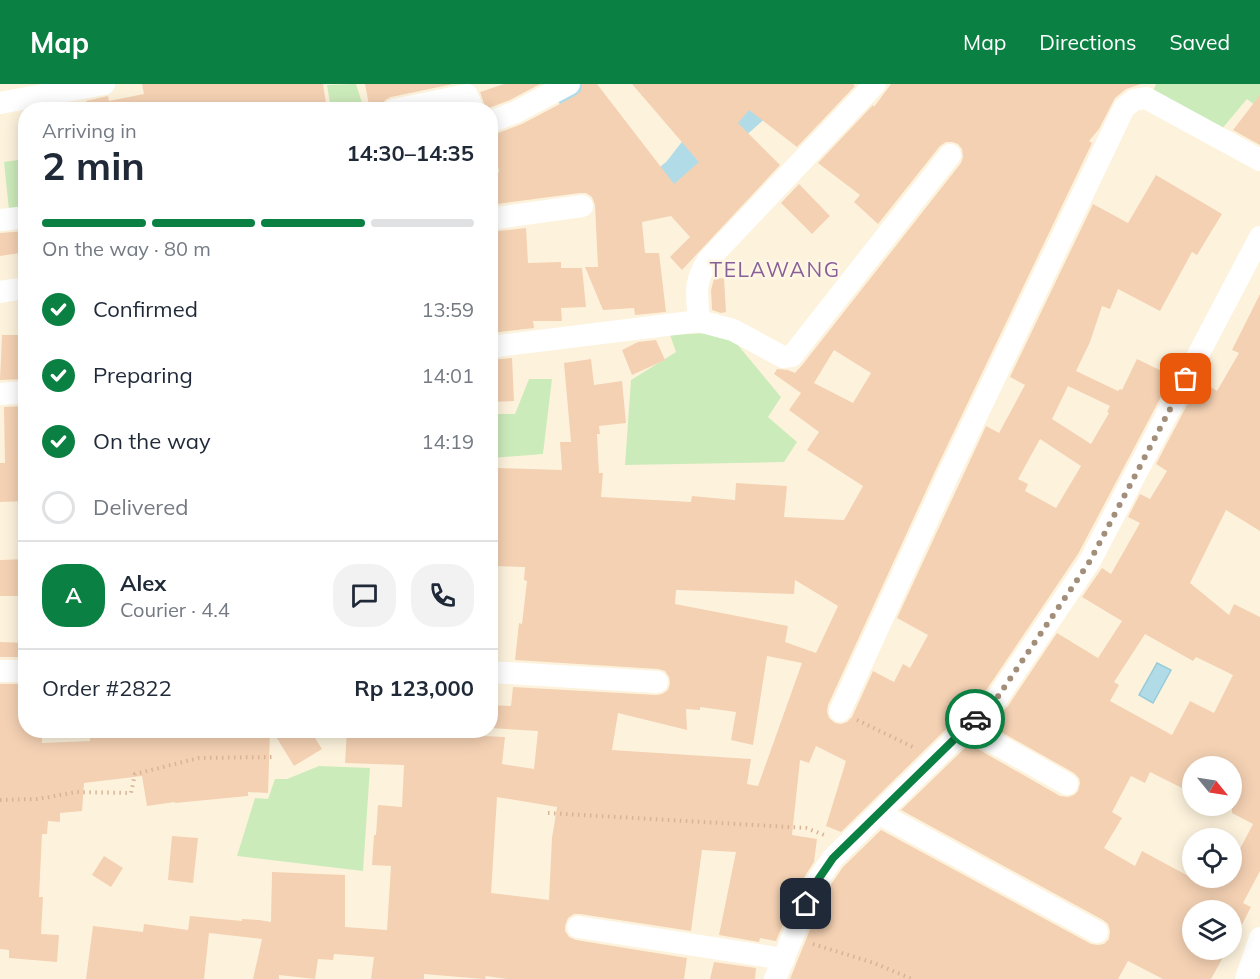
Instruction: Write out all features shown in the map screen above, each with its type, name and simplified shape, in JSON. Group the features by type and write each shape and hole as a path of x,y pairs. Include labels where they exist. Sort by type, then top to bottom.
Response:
{"street":[{"path":"0,103 104,84"},
{"path":"699,321 696,285 708,260 875,84"},
{"path":"498,119 568,85"},
{"path":"840,711 954,462 1124,108 1134,100 1146,98 1260,160"},
{"path":"498,346 699,321 733,330 783,357 792,356 950,155"},
{"path":"498,218 582,206"},
{"path":"0,220 18,218"},
{"path":"578,927 784,959 813,887 833,858 997,698 1090,561 1260,237"},
{"path":"0,292 18,289"},
{"path":"0,394 18,393"},
{"path":"0,671 18,671"},
{"path":"498,672 657,682"},
{"path":"966,727 1067,784"},
{"path":"880,814 1097,932"},
{"path":"1246,979 1260,938"}],"path":[{"path":"840,711 935,759"},
{"path":"0,800 38,799 76,792 131,793 135,774 198,758 274,757"},
{"path":"548,813 806,828 847,844"},
{"path":"784,959 874,963 912,979"}],"green space":[{"path":"356,84 362,102 330,102 327,85"},
{"path":"1156,84 1260,84 1260,109 1247,99 1221,130 1152,94"},
{"path":"18,160 18,209 9,210 4,162"},
{"path":"727,332 781,397 768,417 797,442 784,462 625,465 631,380 676,352 670,335"},
{"path":"529,379 552,379 543,454 498,457 498,414 515,414"},
{"path":"319,766 370,768 363,871 237,856 255,798 268,799 275,779 287,779"}],"water":[{"path":"1157,663 1171,670 1153,703 1139,695"}],"building":[{"path":"142,84 323,84 326,102 86,101 108,96 109,101 144,94"},
{"path":"365,84 453,84 391,97 384,102 368,102"},
{"path":"504,84 540,84 498,104 498,102 484,102 480,92"},
{"path":"582,84 597,84 674,184 699,162 632,84 853,84 855,86 797,147 749,110 738,123 780,165 682,270 670,257 690,237 671,216 642,222 645,253 659,253 666,312 635,315 634,308 603,310 585,267 598,267 595,205 592,197 586,193 580,193 498,204 498,133 522,124 581,91"},
{"path":"891,84 1141,84 1126,89 1115,98 1099,129 1089,141 1092,143 937,467 828,705 829,718 835,723 847,722 852,717 873,671 894,682 903,664 910,668 928,635 897,618 986,426 999,433 1025,385 1010,377 1093,204 1128,223 1156,175 1222,214 1197,255 1192,252 1160,311 1118,289 1110,309 1102,306 1090,342 1076,371 1118,391 1122,390 1137,359 1172,376 1078,554 987,689 841,832 826,826 846,761 816,746 809,763 800,760 792,835 817,839 814,862 801,882 776,941 760,938 759,942 719,935 736,852 702,850 691,931 580,914 574,914 568,918 565,926 569,937 576,940 687,958 684,979 507,979 486,976 483,979 424,974 424,979 371,979 374,957 334,954 333,960 318,959 315,979 279,975 279,979 253,979 262,939 209,933 204,979 86,979 93,926 143,932 144,924 188,930 190,916 271,922 272,872 345,875 345,927 387,930 391,866 372,865 374,835 376,835 378,805 402,807 404,765 345,763 347,738 505,737 502,764 534,769 538,731 498,728 498,705 511,706 513,687 656,695 668,690 669,677 665,671 658,669 515,660 527,581 524,580 525,567 498,566 498,468 562,470 560,442 571,442 564,363 591,359 594,385 622,381 626,423 599,426 600,434 597,434 599,473 603,473 601,497 691,502 692,496 735,500 736,483 787,486 784,517 844,520 863,486 807,450 819,432 789,410 801,393 774,374 777,369 795,373 803,364 961,163 963,157 962,149 958,144 946,142 940,146 878,224 854,202 860,195 818,163 873,105 874,107","holes":["834,350 871,373 853,403 814,383","1068,386 1110,406 1107,412 1109,413 1091,444 1052,419","1040,439 1081,466 1056,508 1025,491 1028,484 1018,479","795,580 838,606 816,653 785,642 788,626 675,604 676,590 794,594","767,656 802,663 758,786 747,784 751,759 612,750 618,713 687,730 686,709 700,710 700,707 736,712 731,740 753,745","497,797 557,807 552,838 549,900 491,893"]},
{"path":"1260,95 1260,145 1233,130"},
{"path":"799,184 830,216 812,234 781,203"},
{"path":"526,228 528,263 561,262 561,268 582,268 586,307 561,308 562,321 533,321 534,328 498,332 498,231"},
{"path":"18,232 18,253 0,256 0,233"},
{"path":"724,278 726,312 721,313 712,310 711,290 714,279"},
{"path":"1260,294 1260,531 1226,510 1190,583 1229,615 1234,604 1260,617 1260,871 1243,903 1251,907 1242,925 1242,900 1182,900 1182,960 1221,960 1211,979 1163,979 1128,961 1118,979 790,979 825,893 843,867 881,830 1091,944 1104,944 1109,939 1108,924 1103,920 901,810 969,744 1060,796 1068,797 1078,791 1079,778 1074,773 989,725 1008,706 1057,633 1098,658 1122,621 1082,597 1102,568 1111,574 1140,523 1128,517 1140,494 1150,499 1167,471 1156,464 1196,388 1200,390 1204,383 1217,391 1239,353 1232,350","holes":["1145,634 1193,661 1196,657 1233,675 1214,713 1190,701 1172,735 1110,701 1119,685 1114,682","1182,756 1242,756 1242,816 1238,816 1253,824 1242,845 1242,888 1182,888 1182,873 1142,851 1135,866 1104,848 1122,818 1112,812 1131,776 1145,783 1150,772 1182,788"]},
{"path":"2,335 18,335 18,379 0,380"},
{"path":"656,340 665,360 632,375 622,350 638,342"},
{"path":"512,358 514,401 498,402 498,359"},
{"path":"18,406 18,501 0,502 0,463 5,463 4,407"},
{"path":"18,559 18,596 0,596 0,560"},
{"path":"0,642 18,643 18,657 0,657"},
{"path":"0,684 18,684 18,738 42,738 42,743 90,741 90,738 270,738 268,793 248,792 248,796 147,806 142,776 84,783 82,811 60,813 60,822 48,821 47,834 42,834 39,897 43,897 41,934 59,935 57,962 9,958 9,950 0,949"},
{"path":"277,738 315,738 322,749 294,766"},
{"path":"172,836 198,838 193,883 168,880"},
{"path":"104,856 123,868 111,887 92,875"},
{"path":"714,962 756,968 755,979 710,979"}],"waterway":[{"path":"571,84 610,155 616,183 635,189 662,190 680,176 701,149 775,84"}],"way so far":[{"path":"975,719 997,698 1090,561 1186,379"}],"district":[{"name":"TELAWANG","path":"775,270"}],"route":[{"path":"806,904 813,887 833,858 975,719"}]}
